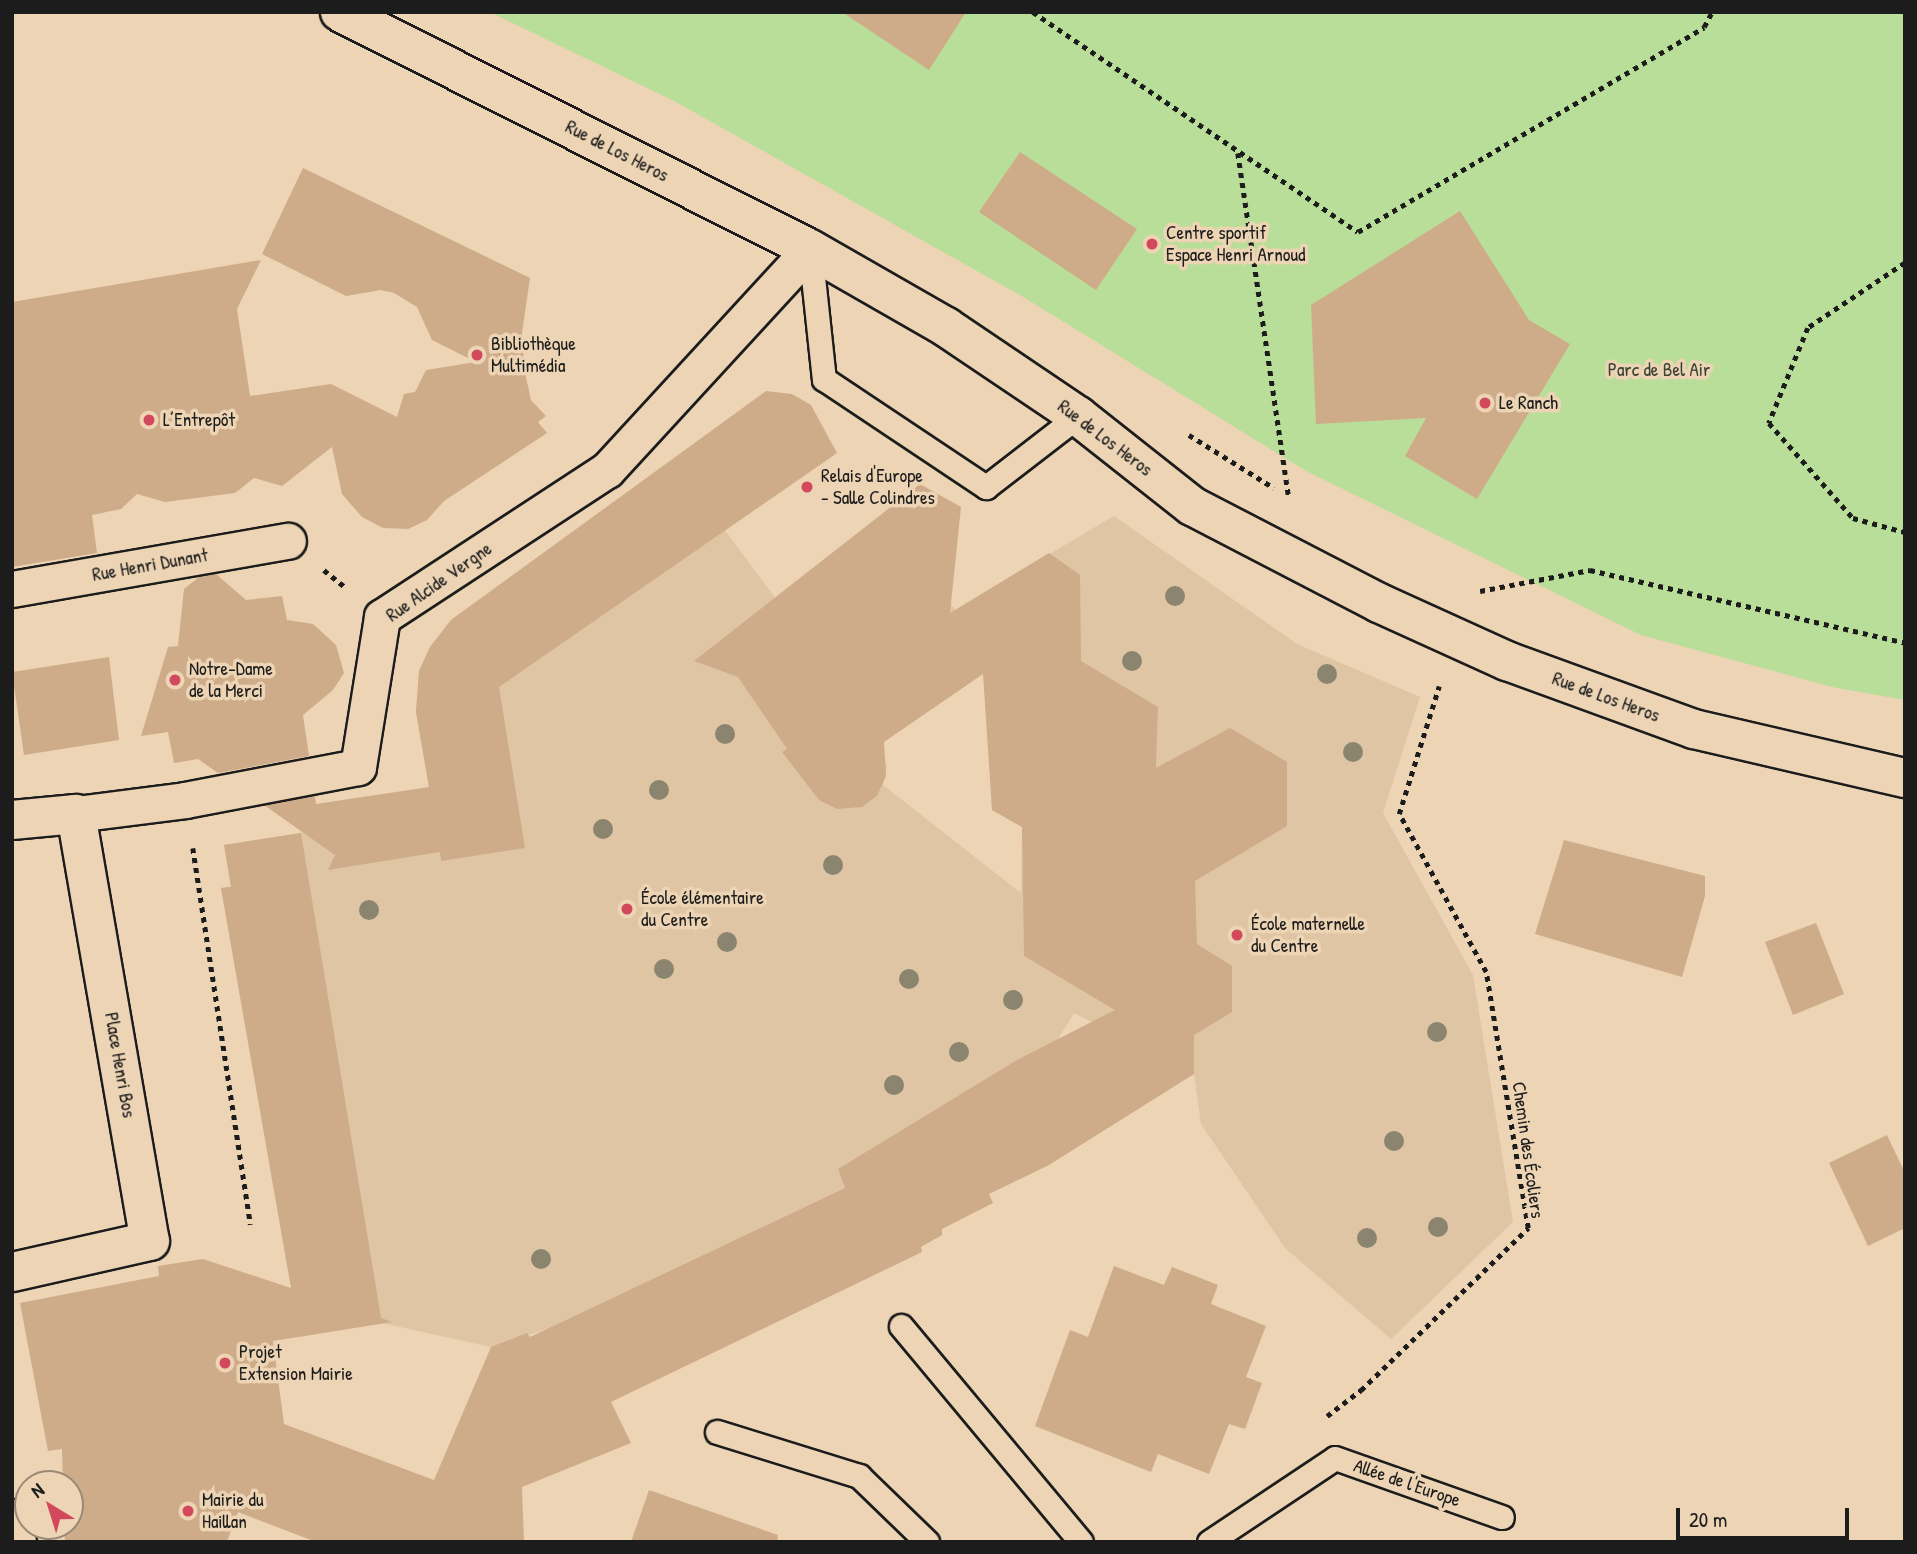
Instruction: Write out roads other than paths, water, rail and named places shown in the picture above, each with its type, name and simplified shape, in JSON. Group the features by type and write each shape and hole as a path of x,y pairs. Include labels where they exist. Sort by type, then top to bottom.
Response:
{"street":[{"name":"Rue de Los Heros","path":"340,12 810,249 946,327 1078,416 1192,506 1454,638 1694,729 1905,778"},
{"name":"Rue Alcide Vergne","path":"76,814 185,800 358,767 382,617 607,470 810,249"},
{"name":"Rue Henri Dunant","path":"12,589 288,541"},
{"path":"12,820 76,814"},
{"name":"Place Henri Bos","path":"12,1272 150,1241 76,814"},
{"path":"12,1519 17,1542"}],"lane":[{"path":"810,249 824,379 986,487 1078,416"},
{"path":"901,1326 1082,1542"},
{"path":"717,1432 859,1476 927,1542"},
{"name":"Allée de l'Europe","path":"1209,1542 1335,1458 1502,1517"}],"place":[{"name":"Centre sportif Espace Henri Arnoud","path":"1152,244"},
{"name":"Bibliothèque Multimédia","path":"477,355"},
{"name":"Le Ranch","path":"1485,403"},
{"name":"L’Entrepôt","path":"149,420"},
{"name":"Relais d'Europe - Salle Colindres","path":"807,487"},
{"name":"Notre-Dame de la Merci","path":"175,680"},
{"name":"École élémentaire du Centre","path":"627,909"},
{"name":"École maternelle du Centre","path":"1237,935"},
{"name":"Projet Extension Mairie","path":"225,1363"},
{"name":"Mairie du Haillan","path":"188,1511"}],"park label":[{"name":"Parc de Bel Air","path":"1659,370"}]}
